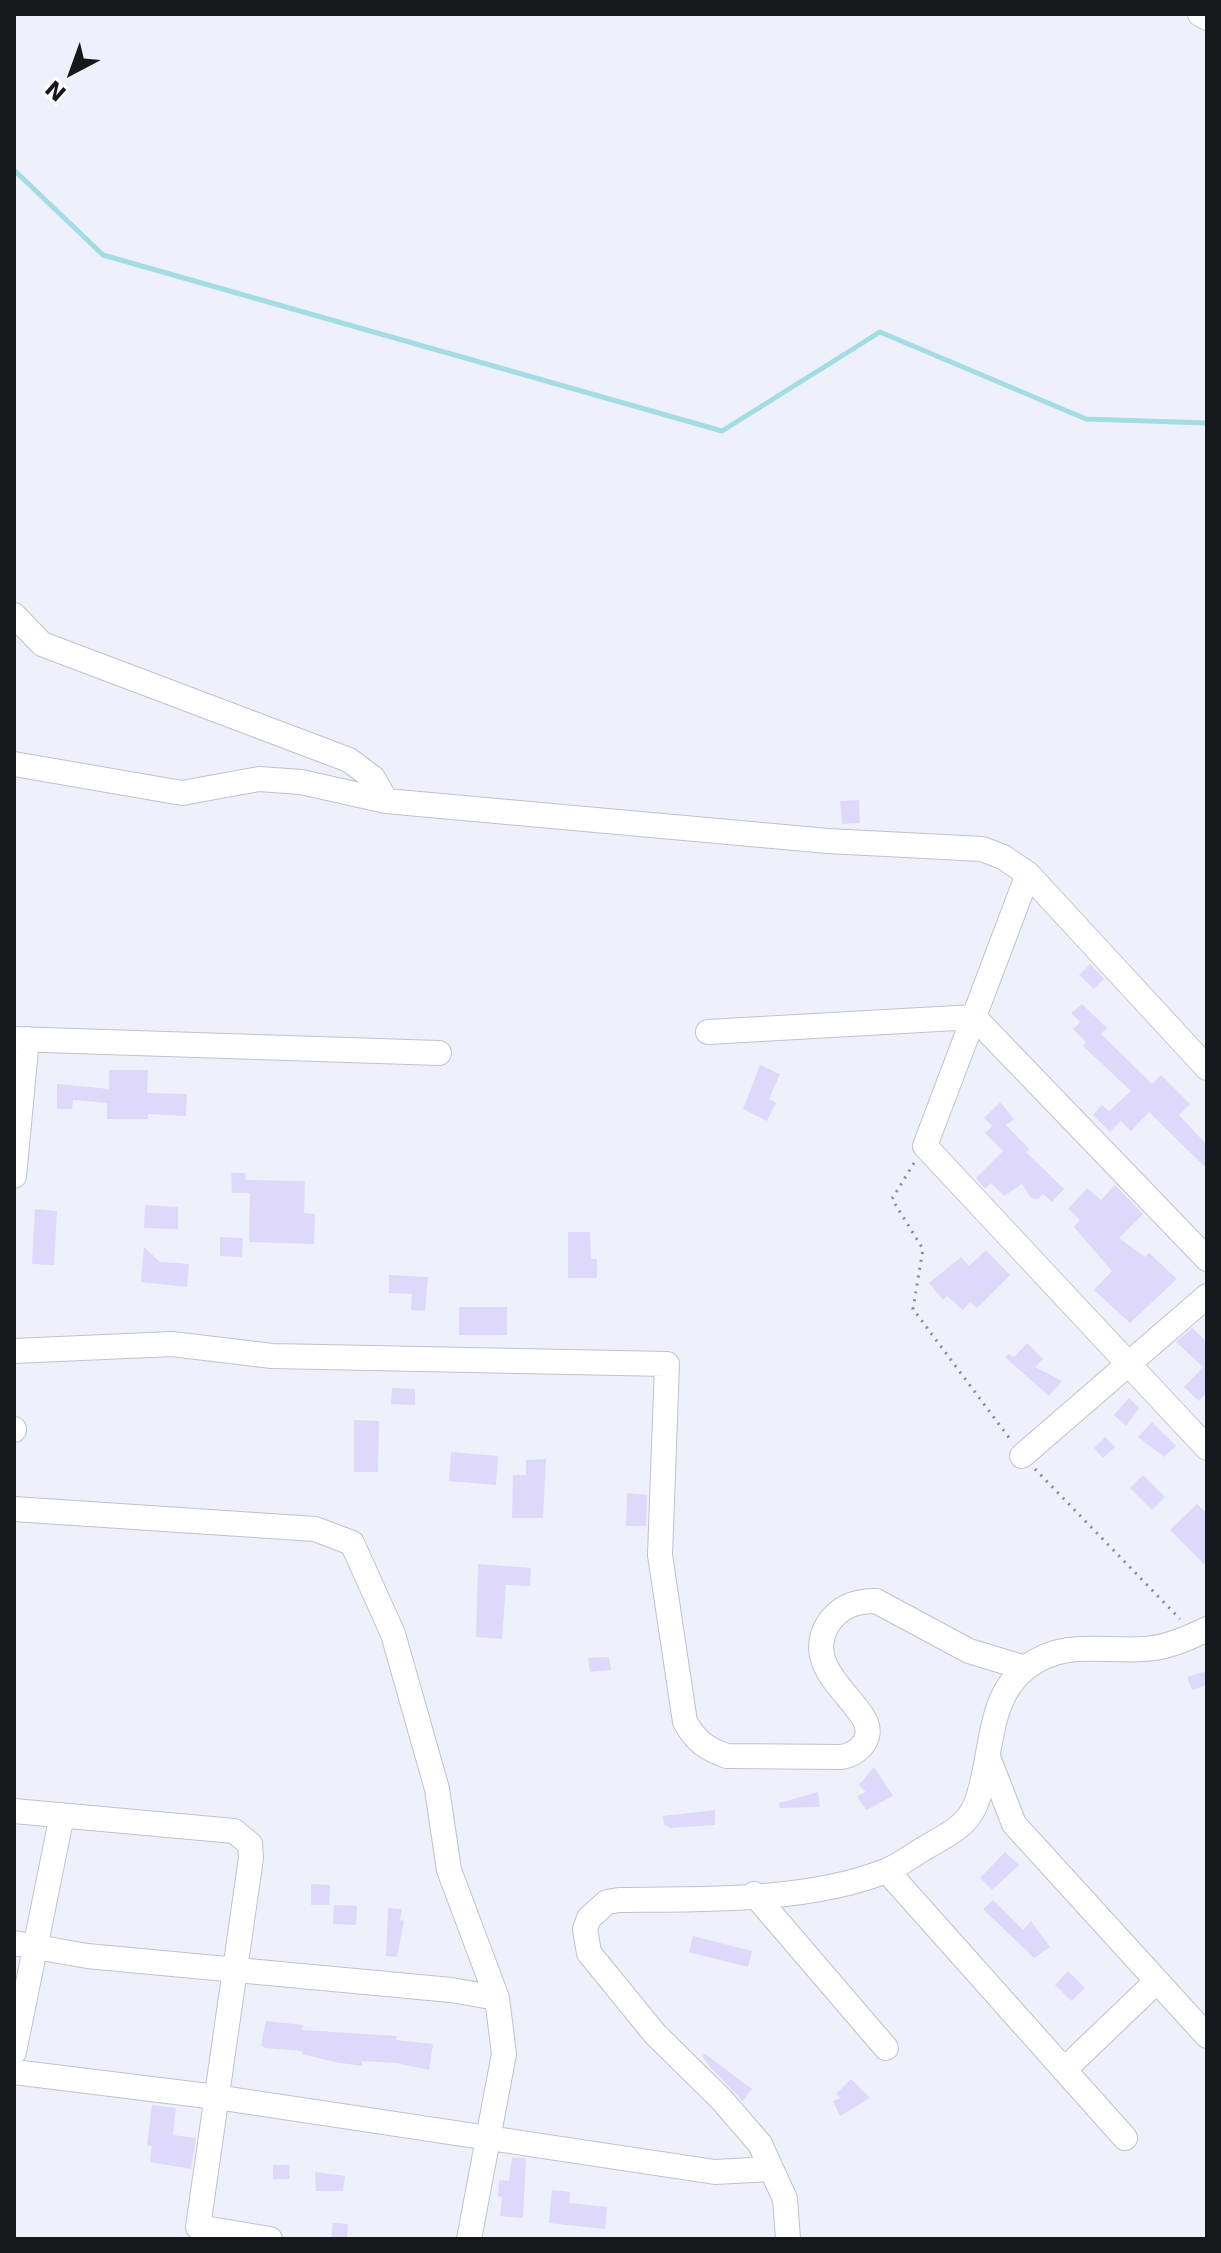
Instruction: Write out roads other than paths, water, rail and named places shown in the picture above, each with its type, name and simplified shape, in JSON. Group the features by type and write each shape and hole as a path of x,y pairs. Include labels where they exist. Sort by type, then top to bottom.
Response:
{"street":[{"path":"1200,14 1207,18"},
{"path":"14,615 42,644 349,760 373,778 386,801"},
{"path":"14,764 182,793 259,779 301,782 386,801 828,841 982,849 1003,857 1028,874 1207,1068"},
{"path":"1028,874 925,1146 1207,1448"},
{"path":"708,1032 974,1017 1207,1259"},
{"path":"14,1176 21,1039 439,1053"},
{"path":"1022,1456 1207,1296"},
{"path":"14,1351 172,1344 272,1356 667,1364 660,1555 685,1722 694,1738 709,1750 727,1756 841,1757 857,1752 867,1738 865,1721 830,1675 822,1645 833,1617 860,1601 876,1601 969,1651 1025,1668"},
{"path":"14,1509 315,1529 352,1543 393,1634 437,1789 449,1870 497,1998 504,2054 469,2239"},
{"path":"788,2239 785,2199 760,2144 721,2099 655,2034 596,1962 585,1941 589,1918 607,1902 837,1887 887,1871 963,1824 974,1807 995,1718 1006,1690 1025,1668 1051,1653 1080,1646 1147,1649 1201,1632"},
{"path":"988,1754 1014,1824 1207,2036"},
{"path":"14,1811 234,1831 246,1838 251,1858 198,2227 270,2239"},
{"path":"14,2052 25,1945 62,1815"},
{"path":"887,1871 1125,2138"},
{"path":"754,1894 886,2048"},
{"path":"25,1945 87,1956 497,1998"},
{"path":"1064,2070 1157,1981"},
{"path":"14,2072 216,2097 715,2172 771,2169"}],"waterway":[{"path":"14,170 103,255 722,431 880,332 1086,419 1207,423"}]}
